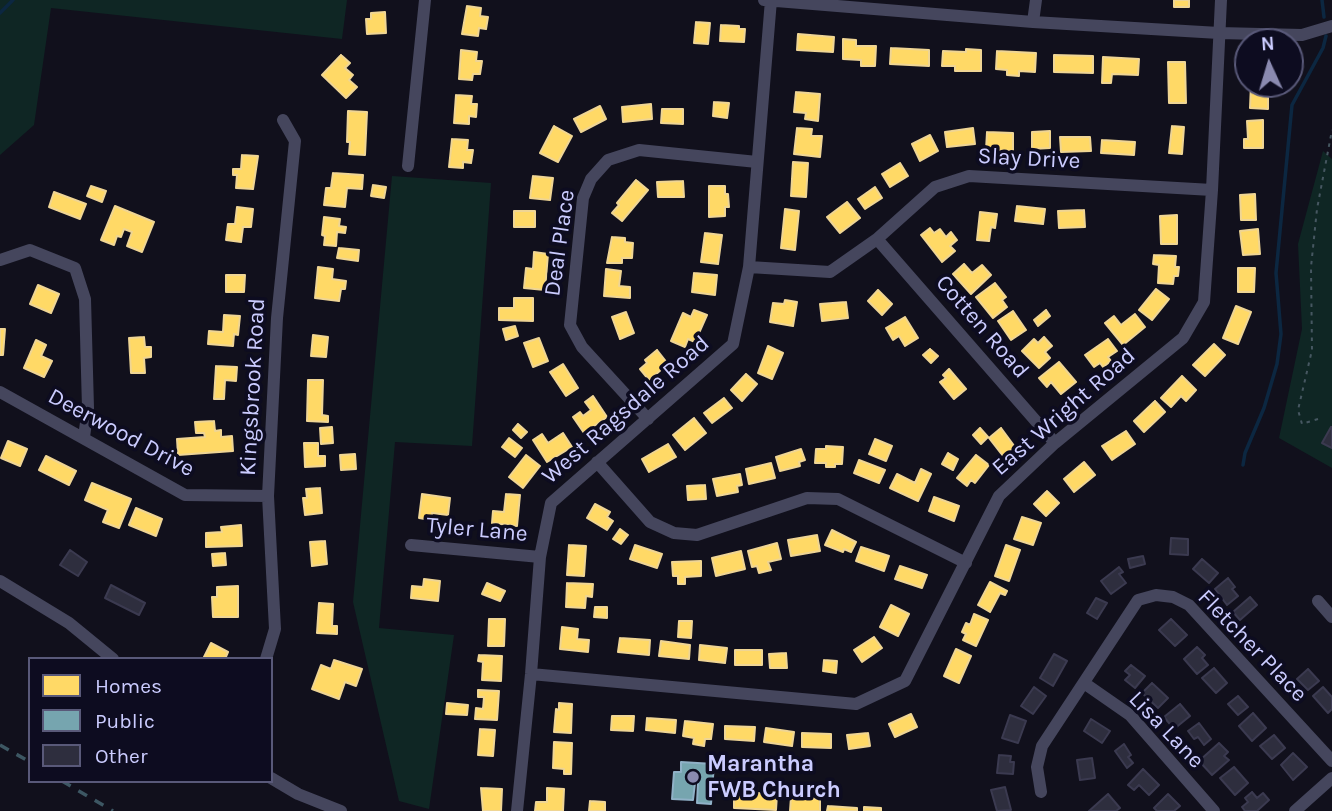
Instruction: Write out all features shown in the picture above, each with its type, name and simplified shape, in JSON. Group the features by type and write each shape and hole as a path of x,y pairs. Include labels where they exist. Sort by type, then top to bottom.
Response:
{"street":[{"path":"408,166 425,0"},
{"path":"764,0 1033,22 1219,33 1302,35 1332,26"},
{"name":"West Ragsdale Road","path":"517,811 540,557 551,503 733,344 749,267 771,0"},
{"path":"1033,22 1036,0"},
{"name":"East Wright Road","path":"531,674 856,705 905,681 999,496 1055,443 1183,338 1204,302 1221,0"},
{"name":"Kingsbrook Road","path":"267,657 275,629 268,496 277,318 295,141 283,120"},
{"name":"Deal Place","path":"648,419 582,347 570,325 583,198 591,178 608,160 639,150 757,162"},
{"name":"Slay Drive","path":"749,267 830,272 877,239 935,187 969,176 1212,190"},
{"name":"Cotten Road","path":"877,239 1055,443"},
{"path":"0,260 30,250 75,268 85,299 88,408 84,437"},
{"name":"Deerwood Drive","path":"0,392 186,495 268,496"},
{"path":"597,462 650,522 674,533 697,535 807,498 838,499 966,563"},
{"name":"Tyler Lane","path":"411,545 540,557"},
{"path":"0,581 69,622 111,657"},
{"name":"Fletcher Place","path":"1041,792 1037,767 1042,746 1138,600 1156,595 1173,597 1189,604 1332,761"},
{"path":"1318,601 1332,617"},
{"name":"Lisa Lane","path":"1084,683 1130,715 1214,811"},
{"path":"1296,811 1312,806 1332,778"},
{"path":"273,779 298,794 341,811"}],"path":[{"path":"1318,419 1302,424 1298,410 1312,350 1311,267 1317,209 1332,130"}],"green space":[{"path":"0,0 347,0 342,39 51,8 34,125 0,155"},
{"path":"1323,151 1332,159 1332,468 1279,438 1302,329 1298,244"},
{"path":"392,176 491,183 472,446 395,442 379,628 454,635 429,809 399,801 353,602"}],"building: Homes":[{"path":"1174,0 1189,0 1189,7 1174,7"},
{"path":"467,6 481,8 480,16 488,17 486,29 479,28 478,36 462,34"},
{"path":"385,12 386,33 367,34 366,19 371,19 371,13"},
{"path":"696,22 710,23 708,44 694,43"},
{"path":"721,25 745,29 744,42 720,41"},
{"path":"798,34 834,37 833,52 797,50"},
{"path":"843,39 856,40 856,46 876,46 875,66 861,66 861,60 843,59"},
{"path":"891,48 929,50 929,66 890,64"},
{"path":"966,49 981,50 981,71 955,71 955,66 942,66 943,51 966,52"},
{"path":"461,50 477,52 476,61 482,61 480,74 473,74 472,80 459,79"},
{"path":"997,51 1036,53 1035,72 1019,71 1019,76 1007,75 1007,70 996,69"},
{"path":"341,55 350,63 345,68 353,75 349,80 357,87 346,98 322,75"},
{"path":"1054,55 1093,56 1093,73 1054,72"},
{"path":"1103,57 1139,59 1138,75 1112,74 1111,83 1102,83"},
{"path":"1168,62 1185,62 1186,103 1169,103"},
{"path":"796,92 820,94 818,121 805,119 806,113 794,112"},
{"path":"456,95 472,96 471,104 477,104 476,117 469,116 469,124 454,123"},
{"path":"1250,98 1268,98 1268,109 1250,108"},
{"path":"714,102 729,103 727,118 713,116"},
{"path":"651,104 652,119 623,122 622,107"},
{"path":"600,106 606,119 581,132 574,119"},
{"path":"662,109 683,109 683,124 661,123"},
{"path":"348,111 367,112 365,155 349,154"},
{"path":"1263,120 1263,148 1244,148 1244,139 1248,139 1247,121"},
{"path":"554,126 572,136 558,162 540,153"},
{"path":"1172,126 1184,127 1182,154 1169,153"},
{"path":"797,128 812,129 811,136 822,136 820,157 794,154"},
{"path":"973,128 975,144 947,147 945,132"},
{"path":"1050,131 1050,148 1032,149 1032,132"},
{"path":"987,132 1013,133 1013,151 986,150"},
{"path":"930,135 938,151 920,161 912,144"},
{"path":"1060,137 1090,137 1091,151 1061,152"},
{"path":"452,139 468,140 467,150 473,150 471,163 463,162 463,168 449,167"},
{"path":"1102,140 1135,142 1134,155 1101,153"},
{"path":"242,155 258,156 253,189 236,188 237,175 233,175 233,169 241,169"},
{"path":"793,162 808,163 806,197 791,196"},
{"path":"900,163 908,176 890,187 882,174"},
{"path":"333,173 363,175 362,189 347,188 345,207 324,205 326,188 331,188"},
{"path":"533,176 553,178 550,200 530,198"},
{"path":"636,180 648,190 622,221 612,213"},
{"path":"683,181 684,197 658,197 657,182"},
{"path":"373,185 386,187 384,198 371,196"},
{"path":"91,186 106,191 102,202 87,196"},
{"path":"709,186 725,186 729,207 725,207 725,216 709,217"},
{"path":"875,187 882,198 865,209 858,199"},
{"path":"54,192 86,204 80,219 49,207"},
{"path":"1255,194 1256,220 1241,220 1240,195"},
{"path":"847,202 860,218 840,233 827,217"},
{"path":"115,206 154,222 142,252 127,246 132,232 124,229 121,237 117,236 114,245 101,240"},
{"path":"1017,206 1045,209 1043,224 1015,221"},
{"path":"237,207 253,209 251,227 243,227 241,242 226,240 228,224 235,224"},
{"path":"785,209 799,211 795,250 781,248"},
{"path":"1084,210 1085,227 1059,228 1058,211"},
{"path":"514,211 535,211 535,227 514,227"},
{"path":"980,212 997,214 989,241 977,240"},
{"path":"1177,215 1177,244 1161,244 1160,216"},
{"path":"324,217 340,219 339,226 346,227 345,233 337,232 336,246 324,245"},
{"path":"930,228 934,233 940,229 946,237 951,232 957,240 950,246 955,251 942,262 921,235"},
{"path":"1258,229 1260,254 1243,255 1240,231"},
{"path":"705,233 722,235 718,264 701,262"},
{"path":"612,237 625,238 625,242 633,243 632,258 622,258 622,263 607,263"},
{"path":"339,248 359,250 358,261 337,258"},
{"path":"534,252 548,254 545,290 524,288 526,268 533,269"},
{"path":"1154,255 1176,256 1175,267 1179,267 1173,284 1158,283 1159,265 1153,264"},
{"path":"964,264 972,273 982,265 991,275 971,294 953,274"},
{"path":"318,267 333,269 332,279 346,281 339,301 315,298"},
{"path":"1238,268 1255,268 1254,292 1238,292"},
{"path":"606,269 621,271 619,286 630,287 630,298 604,296"},
{"path":"694,273 717,275 715,295 692,292"},
{"path":"226,275 245,275 244,292 226,292"},
{"path":"995,283 1006,297 1002,300 1007,307 993,318 976,297"},
{"path":"38,285 59,294 51,313 30,304"},
{"path":"1156,289 1169,299 1152,320 1139,310"},
{"path":"878,290 892,304 882,315 868,301"},
{"path":"514,298 533,298 533,321 499,320 499,308 514,308"},
{"path":"785,300 797,302 793,326 770,322 773,303 784,304"},
{"path":"846,302 848,318 822,321 820,304"},
{"path":"1236,306 1251,312 1238,344 1223,338"},
{"path":"694,310 707,315 695,342 688,339 685,347 671,341 683,313 691,317"},
{"path":"1046,310 1050,316 1038,326 1034,320"},
{"path":"1013,311 1026,330 1011,340 998,321"},
{"path":"626,312 634,333 620,339 612,317"},
{"path":"1135,314 1145,327 1123,345 1105,323 1114,316 1121,325"},
{"path":"224,315 240,316 238,335 234,334 233,346 208,344 209,331 223,332"},
{"path":"905,317 918,338 905,346 899,336 893,340 886,328"},
{"path":"515,326 518,336 506,340 503,329"},
{"path":"0,329 5,329 3,355 0,355"},
{"path":"313,335 328,337 326,357 311,356"},
{"path":"144,337 145,347 151,347 151,357 144,358 145,373 131,373 129,338"},
{"path":"1044,337 1052,346 1045,352 1050,358 1039,368 1022,351 1034,339 1038,343"},
{"path":"539,338 548,361 533,367 524,343"},
{"path":"1108,339 1117,351 1108,357 1111,361 1103,367 1100,363 1094,367 1085,355"},
{"path":"36,340 46,345 41,356 52,361 44,377 24,368"},
{"path":"1214,344 1225,355 1205,376 1193,365"},
{"path":"768,346 783,353 772,379 758,373"},
{"path":"930,349 938,356 931,363 923,355"},
{"path":"657,350 668,364 649,380 640,369 647,363 645,360"},
{"path":"1059,362 1076,382 1061,394 1051,382 1047,387 1039,378"},
{"path":"563,364 578,388 566,396 550,372"},
{"path":"216,366 237,367 236,381 225,380 224,399 214,399"},
{"path":"949,369 966,389 954,399 940,382 946,378 943,375"},
{"path":"746,374 757,384 742,401 731,390"},
{"path":"1182,376 1196,390 1186,401 1181,396 1171,407 1161,398"},
{"path":"308,380 323,380 322,415 328,416 328,422 307,421"},
{"path":"593,396 607,417 584,433 573,417 580,412 583,416 591,410 585,402"},
{"path":"724,398 732,408 712,423 704,413"},
{"path":"1155,401 1165,412 1144,432 1134,421"},
{"path":"694,418 706,433 685,450 673,435"},
{"path":"214,421 215,431 221,430 221,437 232,436 233,451 178,455 177,439 205,437 204,433 196,433 195,422"},
{"path":"518,424 527,432 521,438 513,430"},
{"path":"332,427 333,443 321,444 320,428"},
{"path":"980,428 988,437 981,444 973,435"},
{"path":"1001,428 1015,447 1003,456 989,438"},
{"path":"1126,431 1135,444 1112,460 1102,446"},
{"path":"563,433 572,447 547,462 533,440 542,434 548,443"},
{"path":"509,438 522,448 515,457 502,447"},
{"path":"875,439 892,446 886,461 869,454"},
{"path":"8,441 27,449 20,466 1,458"},
{"path":"304,443 318,443 318,456 325,456 325,466 305,467"},
{"path":"668,444 676,457 649,472 642,459"},
{"path":"826,446 843,447 842,464 826,467 826,463 815,463 816,449 826,449"},
{"path":"801,449 805,460 799,462 800,466 780,471 776,457"},
{"path":"948,453 958,459 953,470 942,464"},
{"path":"355,454 356,469 341,470 340,455"},
{"path":"526,455 540,466 523,488 509,477"},
{"path":"976,455 989,465 975,483 971,480 967,486 957,478"},
{"path":"46,456 76,471 69,485 39,470"},
{"path":"859,460 885,470 879,483 854,473"},
{"path":"1084,462 1095,475 1074,492 1064,479"},
{"path":"771,463 775,478 749,484 746,469"},
{"path":"921,469 931,474 918,501 890,488 897,474 915,483"},
{"path":"740,474 742,485 737,486 738,492 717,496 713,479"},
{"path":"92,483 131,499 119,528 103,522 108,510 85,500"},
{"path":"705,485 706,499 688,500 687,486"},
{"path":"320,488 322,513 305,515 303,498 307,498 306,489"},
{"path":"1047,491 1059,503 1046,516 1034,504"},
{"path":"422,494 450,498 448,515 432,513 431,520 419,518"},
{"path":"506,494 520,495 517,526 492,523 493,511 504,512"},
{"path":"934,497 959,506 954,521 929,511"},
{"path":"595,504 610,512 607,517 613,521 607,530 587,518"},
{"path":"136,508 162,519 156,536 129,525"},
{"path":"1022,517 1041,523 1033,545 1014,539"},
{"path":"241,525 242,546 206,547 206,533 222,532 221,527"},
{"path":"620,529 628,535 621,544 613,539"},
{"path":"832,530 856,542 851,552 825,545"},
{"path":"817,535 820,551 791,556 788,540"},
{"path":"325,541 327,564 312,566 310,542"},
{"path":"777,543 781,559 768,562 771,570 759,573 757,566 752,567 748,551"},
{"path":"569,545 586,546 584,576 567,575"},
{"path":"635,545 662,554 657,568 630,559"},
{"path":"1006,545 1020,550 1009,581 995,576"},
{"path":"861,547 889,556 884,571 856,561"},
{"path":"741,551 745,569 716,576 712,558"},
{"path":"225,553 226,565 213,566 212,554"},
{"path":"701,561 701,576 685,577 685,584 678,584 678,576 673,576 672,562"},
{"path":"900,566 927,575 922,588 895,579"},
{"path":"424,579 440,581 438,601 411,598 412,586 423,587"},
{"path":"990,582 1007,591 1005,595 1000,593 990,612 978,605"},
{"path":"487,583 505,591 500,601 482,594"},
{"path":"567,583 593,584 592,597 586,596 585,608 566,607"},
{"path":"238,586 238,617 213,617 212,597 217,597 217,587"},
{"path":"319,603 333,604 332,626 337,626 337,634 317,633"},
{"path":"891,605 909,614 898,636 880,627"},
{"path":"595,607 607,607 607,618 594,617"},
{"path":"974,614 988,620 976,646 963,640 966,634 962,632 966,623 970,625"},
{"path":"489,619 505,619 504,646 488,646"},
{"path":"679,621 692,621 691,638 678,637"},
{"path":"562,627 578,629 577,639 589,640 588,652 560,649"},
{"path":"874,637 882,648 862,662 854,650"},
{"path":"620,638 650,640 649,655 618,652"},
{"path":"661,641 690,645 689,659 659,656"},
{"path":"211,643 228,652 226,657 204,657"},
{"path":"700,645 727,648 725,663 699,660"},
{"path":"956,649 971,656 959,683 944,676"},
{"path":"735,650 762,650 762,665 735,665"},
{"path":"786,653 787,668 770,668 769,654"},
{"path":"479,655 502,656 501,681 482,680 483,662 478,661"},
{"path":"334,660 362,669 356,686 345,682 339,699 312,689 321,665 331,669"},
{"path":"824,660 837,661 836,673 823,671"},
{"path":"478,690 499,691 497,720 475,719 476,708 483,709 484,697 478,697"},
{"path":"447,703 468,705 467,715 446,714"},
{"path":"559,703 572,704 571,733 554,732"},
{"path":"911,714 917,727 895,737 889,724"},
{"path":"612,716 634,716 633,731 611,730"},
{"path":"647,718 676,720 675,733 646,730"},
{"path":"685,721 713,724 711,739 705,739 704,746 693,744 694,738 683,736"},
{"path":"725,726 755,727 754,741 725,739"},
{"path":"766,728 794,732 792,746 764,742"},
{"path":"480,729 495,730 493,756 478,755"},
{"path":"802,733 831,734 831,748 802,747"},
{"path":"868,733 870,746 849,749 847,735"},
{"path":"554,742 572,743 571,774 564,774 564,769 553,768"},
{"path":"481,788 502,789 501,811 483,811"},
{"path":"547,788 564,789 563,811 535,811 536,802 547,802"},
{"path":"734,792 777,794 776,810 734,808"},
{"path":"791,797 820,799 820,811 790,811"},
{"path":"590,801 605,802 605,811 589,811"},
{"path":"828,806 857,808 857,811 827,811"},
{"path":"864,807 881,808 881,811 864,811"}],"building: Public":[{"name":"Marantha FWB Church","path":"681,762 714,764 711,804 697,803 698,783 695,783 693,800 672,799 674,772 681,772"}],"building: Other":[{"path":"1332,427 1332,448 1322,443"},
{"path":"1171,538 1188,539 1188,555 1170,554"},
{"path":"70,550 87,562 78,576 60,565"},
{"path":"1143,556 1145,564 1130,568 1128,559"},
{"path":"1202,559 1218,573 1209,583 1193,569"},
{"path":"1119,567 1123,572 1119,574 1126,583 1111,594 1101,581"},
{"path":"1228,578 1238,596 1227,605 1215,589"},
{"path":"111,585 145,603 139,615 105,598"},
{"path":"1250,597 1257,605 1240,620 1233,612"},
{"path":"1096,598 1107,603 1097,619 1087,613"},
{"path":"1171,619 1187,635 1175,646 1159,630"},
{"path":"1197,647 1205,655 1202,658 1208,665 1197,674 1184,659"},
{"path":"1054,654 1067,661 1053,686 1040,678"},
{"path":"1131,665 1145,676 1135,688 1125,680 1130,675 1125,671"},
{"path":"1214,668 1227,683 1216,693 1202,678"},
{"path":"1308,669 1319,681 1308,690 1297,679"},
{"path":"1152,683 1168,698 1158,708 1142,693"},
{"path":"1034,687 1046,696 1033,714 1021,706"},
{"path":"1323,687 1332,697 1332,709 1328,713 1313,696"},
{"path":"1238,696 1248,707 1238,715 1228,704"},
{"path":"1180,704 1190,716 1174,729 1164,717"},
{"path":"1253,713 1266,728 1252,741 1239,726"},
{"path":"1010,715 1026,721 1018,743 1002,738"},
{"path":"1091,719 1110,731 1102,743 1084,731"},
{"path":"1199,723 1211,739 1204,745 1188,731"},
{"path":"1274,735 1285,748 1272,759 1260,746"},
{"path":"1219,743 1228,752 1224,756 1229,760 1212,775 1199,761"},
{"path":"1124,744 1133,763 1127,768 1115,751"},
{"path":"1293,753 1307,767 1293,780 1281,765"},
{"path":"999,755 1011,756 1010,762 1014,762 1013,774 997,773"},
{"path":"1092,758 1095,778 1080,780 1077,760"},
{"path":"1234,767 1248,783 1235,795 1220,778"},
{"path":"1143,769 1159,785 1149,795 1139,785 1134,790 1128,785"},
{"path":"1005,787 1011,810 997,811 991,790"},
{"path":"1252,792 1257,798 1263,793 1269,800 1257,811 1245,811 1242,807 1248,802 1245,798"},
{"path":"1108,794 1120,808 1116,811 1089,811"},
{"path":"1168,794 1180,806 1174,811 1157,811 1154,808"}],"waterway":[{"path":"0,13 13,0"},
{"path":"1322,0 1324,17"},
{"path":"1243,465 1277,364 1281,334 1276,273 1292,105 1323,48 1326,36"}],"railway":[{"path":"0,745 28,761"},
{"path":"65,783 113,811"}],"place":[{"name":"Marantha FWB Church","path":"693,777"}]}
